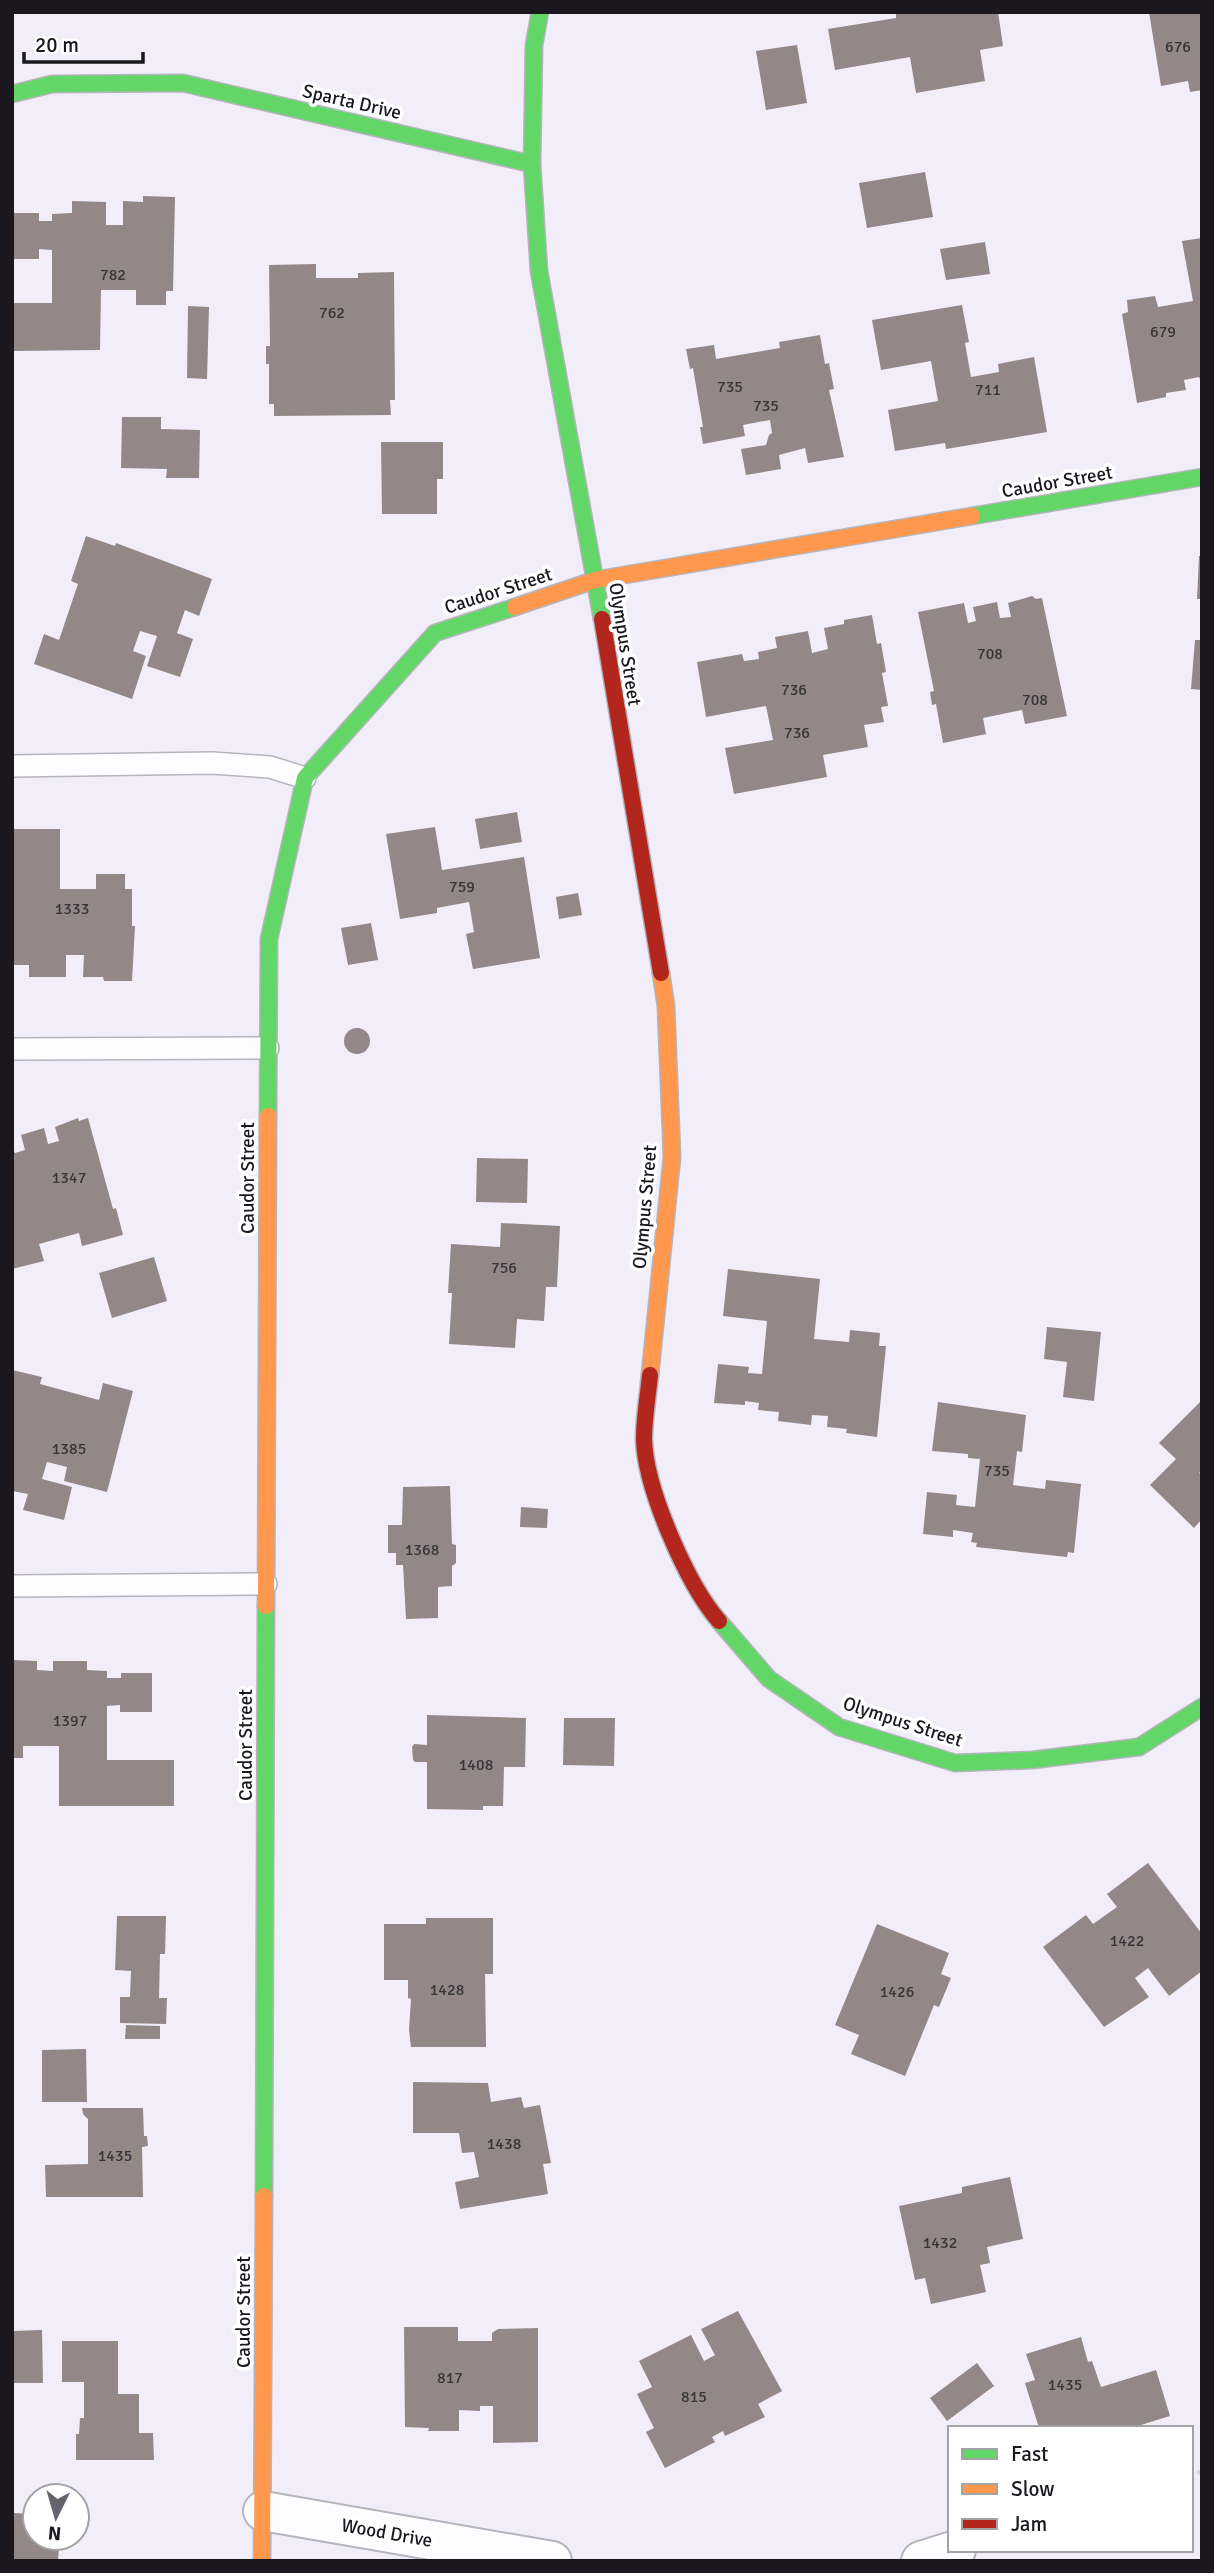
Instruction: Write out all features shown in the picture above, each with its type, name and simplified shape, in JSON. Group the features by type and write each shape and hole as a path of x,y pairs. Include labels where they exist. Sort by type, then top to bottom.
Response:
{"street":[{"path":"532,164 534,45 540,12"},
{"name":"Sparta Drive","path":"12,94 52,84 183,83 532,164"},
{"name":"Olympus Street","path":"532,164 540,271 666,1006 672,1157 644,1440 656,1501 678,1552 710,1611 769,1679 839,1727 955,1763 1032,1760 1139,1747 1202,1707"},
{"name":"Caudor Street","path":"262,2561 269,939 305,778 435,633 595,580 1202,477"},
{"name":"Wood Drive","path":"263,2511 552,2561"},
{"path":"921,2561 950,2552"}],"lane":[{"path":"12,766 212,763 270,767 305,778"},
{"path":"12,1049 268,1048"},
{"path":"12,1586 266,1584"}],"building":[{"path":"896,12 998,12 1003,46 980,50 985,81 916,93 910,57 835,70 828,29 896,18"},
{"path":"1149,12 1202,12 1202,90 1190,92 1188,81 1161,86"},
{"path":"797,45 807,103 766,110 756,51"},
{"path":"925,172 933,217 867,228 859,183"},
{"path":"143,196 175,197 173,291 166,291 166,305 136,305 136,290 101,290 100,350 12,351 12,303 52,303 52,250 39,249 39,259 12,259 12,213 39,213 39,221 52,221 52,214 72,213 72,201 106,202 106,225 123,225 123,201 143,202"},
{"path":"1202,238 1202,383 1199,377 1184,380 1186,390 1166,393 1166,397 1137,403 1122,314 1128,312 1127,300 1155,296 1158,307 1193,301 1182,241"},
{"path":"985,242 990,274 946,280 940,249"},
{"path":"316,264 316,278 358,278 358,273 394,272 395,400 390,400 391,415 274,416 274,404 269,404 269,364 266,364 266,346 270,346 269,265"},
{"path":"962,305 969,342 965,343 971,377 999,372 998,364 1034,357 1047,432 946,449 945,443 895,451 888,410 938,401 931,361 881,370 872,320"},
{"path":"188,306 209,307 207,379 187,378"},
{"path":"820,335 825,364 829,363 834,389 829,390 844,457 808,463 805,448 779,455 781,469 746,475 741,449 766,445 772,433 770,420 743,425 745,436 703,444 700,427 703,427 693,368 690,369 686,349 714,345 716,359 780,348 779,342"},
{"path":"122,417 161,417 161,429 200,430 199,478 166,478 167,469 121,468"},
{"path":"381,442 443,442 443,479 437,479 437,514 382,514"},
{"path":"86,536 115,546 116,543 212,579 199,616 185,610 177,633 193,639 180,677 147,666 157,636 140,631 133,651 146,656 132,699 34,664 44,634 59,640 78,584 71,581"},
{"path":"1199,556 1202,556 1202,599 1197,599"},
{"path":"1032,596 1036,599 1042,598 1067,716 1025,724 1022,710 983,718 986,734 943,743 936,704 932,705 930,692 934,691 918,612 964,603 968,623 976,621 973,607 997,602 1000,618 1011,617 1008,603"},
{"path":"872,615 877,644 881,643 886,672 882,673 888,706 881,707 884,722 864,725 868,747 823,755 827,777 734,794 725,748 773,740 766,706 706,717 697,662 742,654 744,661 759,659 758,652 777,648 775,637 808,631 812,653 828,649 824,628 844,624 844,620"},
{"path":"1195,640 1202,640 1202,690 1191,689"},
{"path":"517,812 522,842 480,849 475,819"},
{"path":"435,827 442,870 524,857 540,958 473,969 466,934 474,932 469,902 437,908 437,913 400,919 386,834"},
{"path":"12,829 60,829 60,889 96,889 96,874 125,874 125,889 132,889 132,926 135,926 132,981 104,981 103,977 83,977 84,955 66,955 66,977 29,977 29,965 12,965"},
{"path":"578,893 582,915 559,919 556,897"},
{"path":"371,923 378,960 348,965 341,928"},
{"path":"357,1028 366,1032 370,1041 366,1050 357,1054 348,1050 344,1041 348,1032"},
{"path":"78,1118 79,1121 88,1118 113,1209 116,1208 123,1235 82,1246 79,1233 39,1244 44,1261 12,1269 12,1147 15,1153 25,1150 21,1135 44,1128 48,1144 59,1141 55,1127"},
{"path":"477,1158 528,1159 527,1203 476,1202"},
{"path":"501,1223 560,1226 557,1287 546,1287 544,1321 517,1319 515,1348 449,1344 451,1244 500,1247"},
{"path":"154,1257 167,1301 112,1318 99,1273"},
{"path":"728,1269 820,1279 814,1339 849,1342 850,1330 880,1333 879,1346 886,1346 877,1437 846,1433 847,1429 827,1427 828,1416 812,1415 811,1425 778,1421 779,1412 758,1410 759,1403 714,1403 718,1364 749,1367 748,1373 762,1374 767,1321 723,1316"},
{"path":"1047,1327 1101,1332 1094,1401 1063,1397 1067,1362 1044,1359"},
{"path":"12,1370 42,1377 40,1384 99,1400 103,1383 133,1391 107,1492 64,1481 67,1467 47,1462 42,1479 72,1487 64,1520 23,1510 28,1494 12,1491"},
{"path":"1202,1400 1202,1470 1199,1473 1202,1475 1202,1519 1194,1528 1150,1485 1176,1459 1159,1443"},
{"path":"938,1402 1026,1415 1022,1452 1017,1451 1013,1485 1045,1489 1046,1480 1081,1484 1074,1553 1068,1552 1067,1557 976,1547 977,1543 971,1542 973,1533 953,1530 953,1537 923,1534 927,1492 957,1495 956,1505 975,1507 980,1459 968,1458 968,1454 932,1451"},
{"path":"450,1486 452,1544 456,1545 452,1586 438,1587 438,1618 406,1619 403,1565 396,1565 396,1553 388,1553 388,1525 402,1525 403,1487"},
{"path":"521,1507 548,1509 547,1528 520,1527"},
{"path":"12,1660 37,1661 37,1670 53,1671 53,1661 87,1661 87,1670 107,1671 107,1678 121,1678 121,1673 152,1673 152,1712 120,1712 120,1705 107,1706 107,1760 174,1760 174,1806 59,1806 59,1746 23,1746 23,1758 12,1758"},
{"path":"427,1715 526,1718 525,1767 504,1767 503,1806 483,1806 483,1810 427,1809 427,1762 413,1760 412,1747 414,1744 427,1745"},
{"path":"564,1718 615,1718 614,1766 563,1765"},
{"path":"1148,1863 1202,1934 1202,1971 1169,1996 1148,1968 1135,1978 1149,1997 1104,2027 1043,1947 1086,1915 1093,1924 1117,1907 1107,1894"},
{"path":"117,1916 166,1916 165,1954 160,1954 159,1998 167,1998 166,2024 120,2023 120,1997 130,1997 131,1971 115,1970"},
{"path":"426,1918 493,1918 493,1974 485,1974 486,2047 411,2047 411,1999 408,1998 408,1980 384,1980 384,1924 426,1924"},
{"path":"877,1924 949,1953 941,1974 951,1978 939,2007 934,2005 905,2076 851,2054 859,2035 835,2025"},
{"path":"126,2025 160,2026 160,2039 125,2039"},
{"path":"86,2049 87,2102 42,2102 42,2050"},
{"path":"413,2082 488,2083 491,2102 521,2097 524,2108 540,2105 551,2163 543,2164 548,2194 460,2209 455,2182 479,2177 474,2152 462,2153 459,2133 413,2133"},
{"path":"82,2108 143,2108 144,2136 147,2136 148,2146 142,2147 143,2197 46,2197 45,2165 88,2164 88,2119"},
{"path":"1010,2177 1023,2239 987,2247 990,2263 980,2265 986,2292 931,2304 925,2278 915,2280 899,2206 962,2193 962,2187"},
{"path":"738,2311 782,2391 758,2404 765,2417 725,2436 723,2431 712,2437 715,2442 665,2468 646,2432 654,2428 637,2394 652,2387 639,2361 691,2335 704,2361 715,2355 701,2329"},
{"path":"404,2327 458,2327 458,2341 492,2341 492,2333 498,2329 538,2328 538,2442 493,2443 493,2406 480,2406 480,2411 459,2410 459,2431 428,2431 429,2428 405,2427"},
{"path":"42,2330 43,2383 12,2383 12,2331"},
{"path":"1081,2337 1088,2362 1092,2361 1101,2387 1156,2370 1170,2416 1138,2426 1038,2426 1025,2383 1035,2380 1026,2354"},
{"path":"62,2341 118,2341 118,2394 139,2394 139,2433 153,2433 154,2460 76,2460 76,2434 79,2434 80,2418 84,2418 84,2382 62,2382"},
{"path":"977,2363 994,2386 947,2421 930,2398"},
{"path":"12,2513 21,2513 21,2552 59,2552 58,2561 12,2561"}],"traffic: fast":[{"path":"540,12 534,45 532,164 539,271 602,619"},
{"path":"12,94 52,84 183,83 532,164"},
{"path":"972,516 1202,477"},
{"path":"268,1116 269,939 305,778 435,633 515,607"},
{"path":"264,2196 266,1606"},
{"path":"719,1621 769,1679 839,1727 955,1763 1032,1760 1139,1747 1202,1707"}],"traffic: slow":[{"path":"515,607 595,580 972,516"},
{"path":"650,1375 672,1157 666,1006 661,973"},
{"path":"266,1606 268,1116"},
{"path":"262,2561 264,2196"}],"traffic: jam":[{"path":"602,619 661,973"},
{"path":"650,1375 644,1439 652,1483 681,1560 719,1621"}]}
